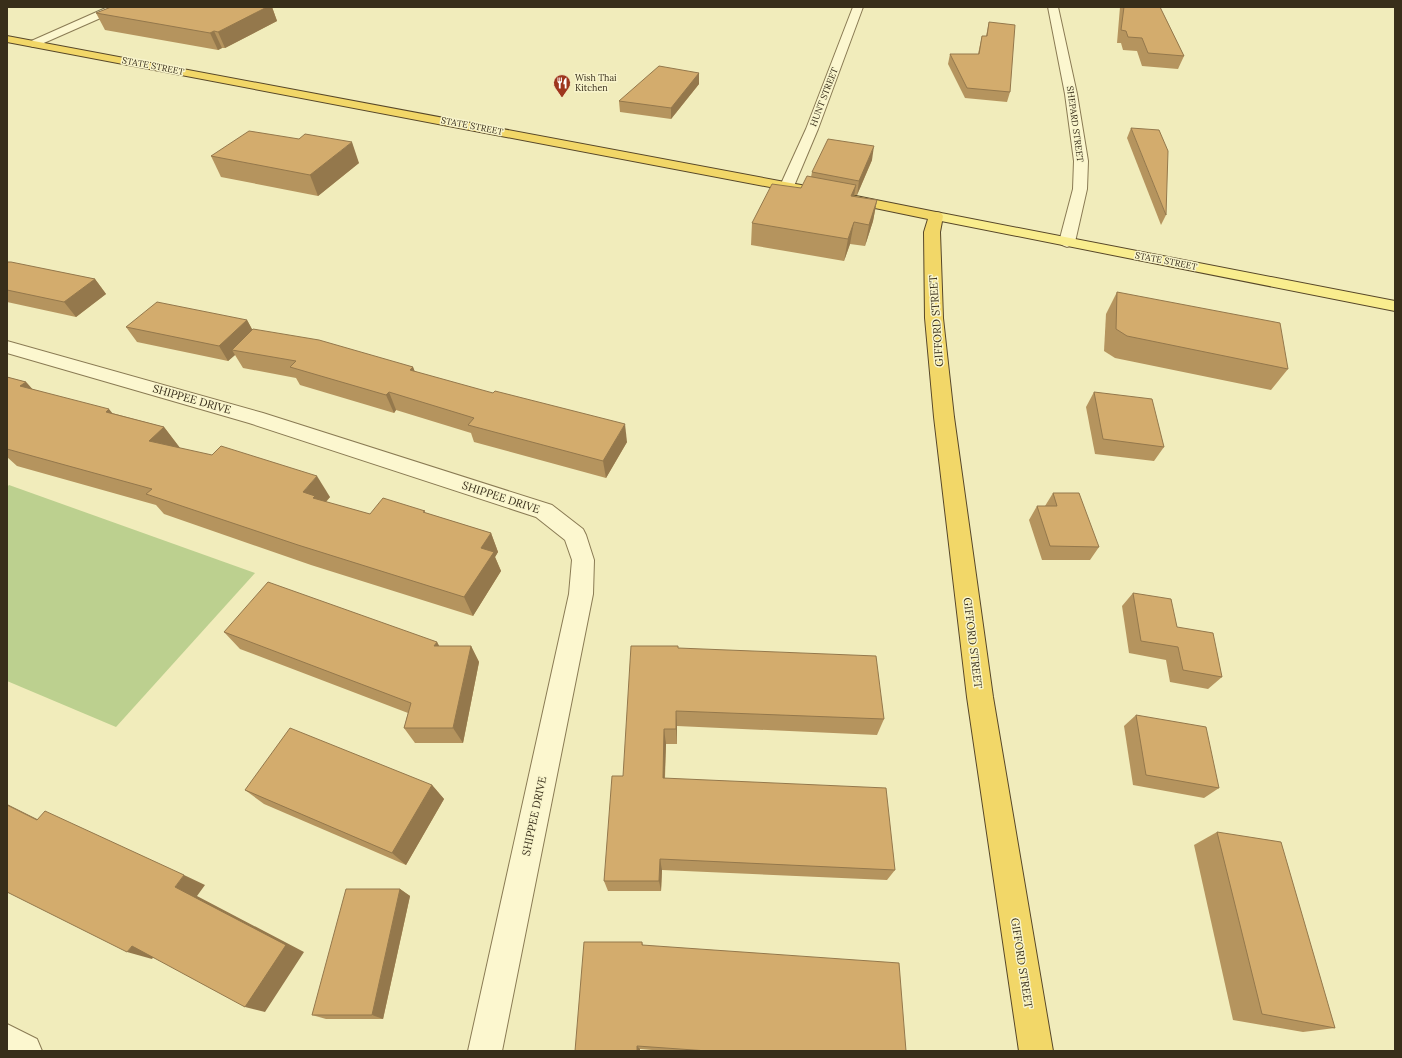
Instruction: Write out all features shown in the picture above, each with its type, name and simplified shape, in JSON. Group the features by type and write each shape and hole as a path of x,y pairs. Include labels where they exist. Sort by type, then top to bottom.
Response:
{"highway":[{"name":"STATE STREET","path":"7,39 809,191"},
{"name":"STATE STREET","path":"832,195 934,224"},
{"name":"GIFFORD STREET","path":"934,224 934,318 944,417 980,697 1036,1051"}],"main road":[{"name":"STATE STREET","path":"934,224 1067,242 1395,306"}],"street":[{"path":"33,44 117,7"},
{"name":"HUNT STREET","path":"786,186 812,129 858,7"},
{"name":"SHEPARD STREET","path":"1053,7 1071,94 1081,160 1080,189 1067,242"},
{"name":"SHIPPEE DRIVE","path":"7,347 256,418 544,511 575,535 583,560 581,594 485,1051"},
{"path":"7,1040 25,1051"}],"green space":[{"path":"9,485 255,573 116,727 7,681 7,487"}],"building":[{"path":"111,7 267,7 218,32 214,31 210,33 96,13"},
{"path":"1124,7 1160,7 1184,56 1148,53 1142,38 1128,37 1126,31 1121,30"},
{"path":"989,22 1015,25 1010,92 967,88 950,54 979,54 982,36 987,36"},
{"path":"659,66 699,73 671,108 619,101"},
{"path":"1131,128 1159,130 1168,151 1166,215"},
{"path":"249,131 299,139 305,134 352,142 310,175 211,156"},
{"path":"828,139 874,146 859,181 812,172"},
{"path":"807,176 856,185 851,196 877,200 869,225 854,222 848,239 752,223 772,184 801,188"},
{"path":"7,262 95,279 64,302 7,290"},
{"path":"1117,292 1280,323 1288,369 1127,336 1116,329"},
{"path":"157,302 247,320 219,346 126,327"},
{"path":"253,329 319,340 413,367 410,370 493,393 495,391 625,424 603,461 468,425 474,418 389,392 386,395 290,367 296,361 232,350"},
{"path":"7,377 26,382 20,386 109,409 106,412 164,427 149,441 212,455 221,446 317,476 303,492 315,496 313,498 370,514 383,498 491,533 481,548 494,552 464,597 298,545 146,494 152,489 7,449"},
{"path":"1094,392 1152,399 1164,447 1103,439"},
{"path":"1053,493 1079,493 1099,547 1050,546 1037,506 1057,506"},
{"path":"268,582 437,642 434,646 471,646 453,728 404,728 411,703 224,632"},
{"path":"1133,593 1171,599 1177,627 1213,633 1222,677 1183,670 1178,647 1141,641"},
{"path":"631,646 678,646 678,648 876,656 884,719 676,711 676,729 664,729 663,778 886,788 895,870 660,859 659,881 604,881 612,776 623,776"},
{"path":"1136,715 1206,727 1219,788 1146,775"},
{"path":"290,728 432,785 392,853 245,790"},
{"path":"7,805 37,820 45,811 184,875 175,887 286,945 245,1007 132,946 127,952 7,892"},
{"path":"1217,832 1281,842 1335,1028 1262,1014"},
{"path":"346,889 400,889 372,1015 312,1015"},
{"path":"584,942 642,942 642,945 899,963 906,1051 708,1051 637,1046 637,1051 575,1051"}],"place":[{"name":"Wish Thai Kitchen","path":"562,98"}]}
